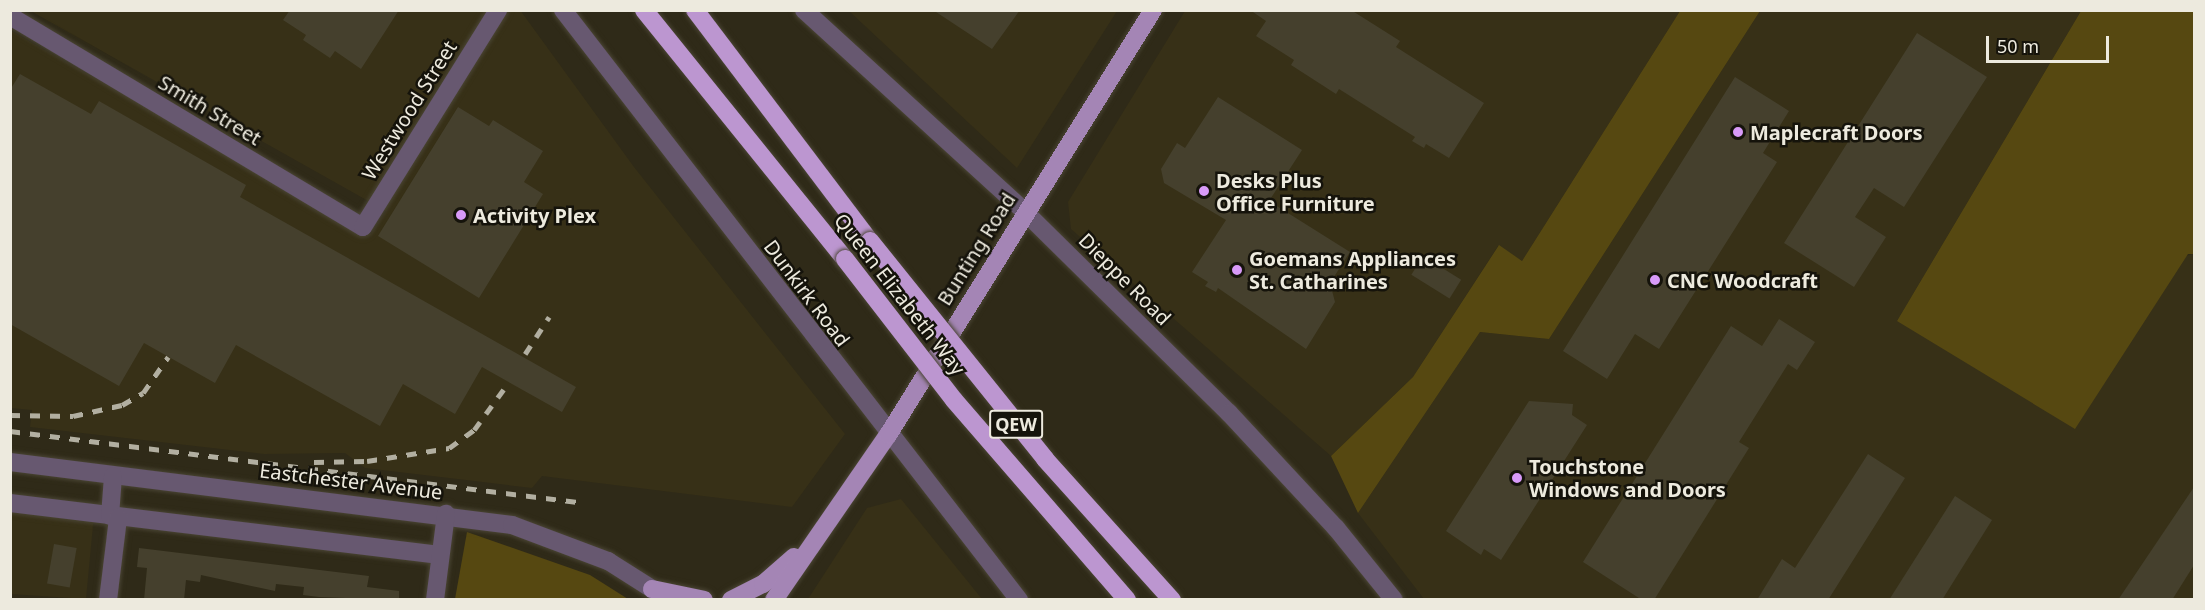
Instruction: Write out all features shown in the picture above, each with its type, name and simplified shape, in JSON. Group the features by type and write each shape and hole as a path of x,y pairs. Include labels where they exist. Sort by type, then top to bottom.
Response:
{"highway":[{"name":"Queen Elizabeth Way","path":"644,10 845,259 954,400 1127,600"},
{"name":"Queen Elizabeth Way","path":"695,10 870,241 1031,443 1172,600"}],"main road":[{"name":"Bunting Road","path":"774,600 888,435 1153,10"},
{"path":"731,600 763,584 822,531"},
{"path":"652,589 704,600"}],"street":[{"name":"Westwood Street","path":"378,203 498,10"},
{"name":"Dunkirk Road","path":"563,10 888,435 1019,600"},
{"name":"Dieppe Road","path":"804,10 1026,213 1297,484 1394,600"},
{"name":"Smith Street","path":"10,16 363,227 378,203"},
{"name":"Eastchester Avenue","path":"10,462 446,514 512,525 559,539 608,561 669,600"},
{"path":"108,600 114,517 113,476"},
{"path":"10,503 440,555"},
{"path":"435,600 446,514"}],"shaded area":[{"path":"520,10 634,167 845,434 792,507 542,476 532,488 365,468 345,453 264,454 30,427 32,410 11,408 11,31 371,234 386,211 31,11"},
{"path":"849,11 1117,11 1017,168"},
{"path":"1185,11 1680,11 1522,261 1498,246 1413,377 1331,456 1071,229 1068,202"},
{"path":"1680,11 1760,11 1549,339 1480,332 1358,513 1331,456 1413,377 1499,245 1522,261"},
{"path":"1760,11 2081,11 1897,321 2194,254 2194,599 1424,599 1358,513 1480,332 1549,339"},
{"path":"2081,11 2194,11 2194,254 2188,254 2075,429 1897,321"},
{"path":"901,499 982,599 808,599 867,508"},
{"path":"10,506 94,515 86,599 11,594"},
{"path":"467,532 590,575 628,599 455,599"}],"building":[{"path":"290,10 399,10 361,69 335,51 330,58 303,40 306,35 283,20"},
{"path":"933,10 1020,10 992,49"},
{"path":"1250,10 1351,10 1400,41 1396,47 1484,103 1449,158 1426,144 1424,148 1412,141 1415,137 1339,89 1336,94 1291,65 1294,60 1256,36 1266,21"},
{"path":"1917,33 1987,77 1904,207 1874,188 1855,217 1886,237 1854,287 1784,243"},
{"path":"20,74 91,114 99,101 246,185 240,197 576,387 562,412 482,367 455,414 403,384 380,426 236,345 215,383 144,343 119,386 10,324 10,90"},
{"name":"CNC Woodcraft","path":"1735,77 1789,111 1763,153 1777,162 1659,349 1635,334 1607,379 1563,351"},
{"path":"1218,97 1302,150 1269,201 1350,252 1330,283 1335,302 1306,349 1218,288 1216,292 1205,286 1208,282 1192,272 1226,220 1164,183 1161,169 1177,143 1185,148"},
{"name":"Activity Plex","path":"458,107 489,126 493,120 543,151 524,182 543,194 479,298 378,236"},
{"path":"1423,256 1461,280 1450,299 1411,275"},
{"path":"1779,319 1815,342 1797,370 1788,364 1739,442 1749,448 1654,600 1642,600 1583,562 1731,326 1762,346"},
{"name":"Touchstone Windows and Doors","path":"1529,401 1573,404 1572,415 1587,425 1501,560 1484,549 1481,555 1446,531"},
{"path":"1868,454 1905,478 1828,600 1757,600 1782,559 1795,568"},
{"path":"2194,487 2194,565 2172,600 2118,600"},
{"path":"1955,496 1992,520 1942,600 1889,600"},
{"path":"54,544 77,548 70,587 47,583"},
{"path":"139,548 369,576 367,587 399,591 399,600 303,595 304,587 276,584 275,591 201,575 200,582 186,580 184,600 144,600 147,568 137,567"}],"railway":[{"path":"525,354 549,317"},
{"path":"10,415 73,416 122,405 143,393 168,357"},
{"path":"314,462 367,461 449,448 474,430 506,386"},
{"path":"10,431 578,502"}],"place":[{"name":"Maplecraft Doors","path":"1738,132"},
{"name":"Desks Plus Office Furniture","path":"1204,191"},
{"name":"Activity Plex","path":"461,215"},
{"name":"Goemans Appliances St. Catharines","path":"1237,270"},
{"name":"CNC Woodcraft","path":"1655,280"},
{"name":"Touchstone Windows and Doors","path":"1517,478"}]}
